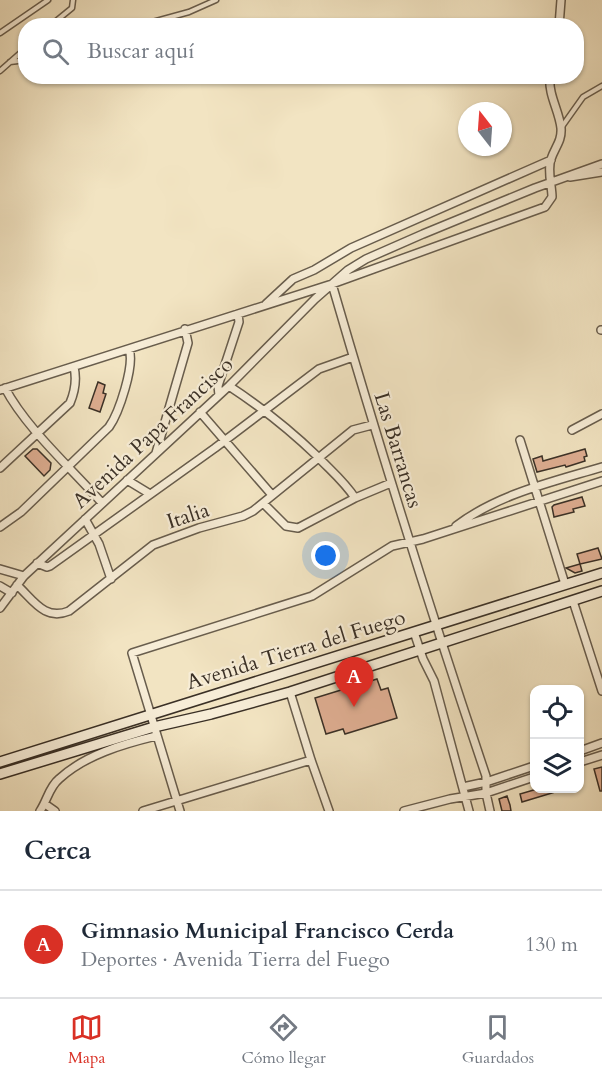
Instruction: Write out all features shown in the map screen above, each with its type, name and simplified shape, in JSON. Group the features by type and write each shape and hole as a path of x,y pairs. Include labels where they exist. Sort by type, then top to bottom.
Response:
{"street":[{"path":"560,18 561,0"},
{"path":"102,503 38,434 2,389 332,284 545,207 552,197 550,159 561,140 559,115 551,94 550,84"},
{"path":"265,305 293,279 314,270 351,248 550,159"},
{"path":"332,284 348,270 366,259 583,169 602,164"},
{"path":"562,178 602,172"},
{"name":"Las Barrancas","path":"332,284 372,425 486,782 490,811"},
{"name":"Avenida Papa Francisco","path":"0,608 24,576 229,386 332,284"},
{"path":"219,395 218,386 239,322 238,314"},
{"path":"156,454 188,343 185,329"},
{"path":"0,527 21,512 109,427 117,414 131,360 129,349"},
{"path":"38,563 50,566 225,441 319,369 353,357"},
{"path":"0,468 70,403 76,377 74,367"},
{"path":"229,386 265,410 294,434 340,478 354,498"},
{"path":"200,412 272,495"},
{"path":"572,430 602,414"},
{"name":"Italia","path":"17,585 44,611 59,615 69,611 153,545 199,528 243,516 263,503 353,430 372,425"},
{"path":"520,440 565,584"},
{"path":"452,530 471,515 534,488 602,467"},
{"path":"127,480 150,494"},
{"path":"180,811 132,653 312,596 392,546 452,530 602,481"},
{"path":"263,503 286,526 298,528 354,498 391,483"},
{"path":"85,519 94,535 111,579"},
{"path":"0,569 24,576"},
{"name":"Avenida Tierra del Fuego","path":"0,762 602,573"},
{"path":"0,586 12,592"},
{"name":"Avenida Tierra del Fuego","path":"0,774 290,692 602,591"},
{"path":"573,601 598,665 602,691"},
{"path":"414,632 434,681 469,811"},
{"path":"290,692 329,811"},
{"path":"55,811 43,808 58,779 93,756 137,741 155,731"},
{"path":"584,749 602,743"},
{"path":"584,760 602,755"},
{"path":"143,811 311,760"},
{"path":"463,787 530,767"},
{"path":"404,811 486,793 530,778"}],"lane":[{"path":"22,18 48,0"},
{"path":"60,18 72,8 73,0"},
{"path":"167,18 189,12 216,0"},
{"path":"0,33 18,21"},
{"path":"0,71 18,55"},
{"path":"10,62 18,61"},
{"path":"561,129 583,97 602,86"}],"building":[{"path":"98,382 105,385 103,393 106,394 100,412 89,408"},
{"path":"33,449 37,449 51,463 50,470 44,476 25,456"},
{"path":"585,449 587,456 584,457 585,461 537,472 533,459 542,456 543,461"},
{"path":"582,497 585,506 573,509 574,512 554,517 552,507 554,505"},
{"path":"598,548 602,559 580,564 577,554"},
{"path":"580,564 582,571 575,573 566,568"},
{"path":"377,679 381,690 388,688 397,718 345,734 343,729 326,734 315,698"},
{"path":"602,767 602,791 600,791 594,769"},
{"path":"530,791 530,793 552,793 522,802 520,794"},
{"path":"507,796 511,811 502,811 499,799"}],"place":[{"name":"Gimnasio Municipal Francisco Cerda","path":"354,707"}]}
